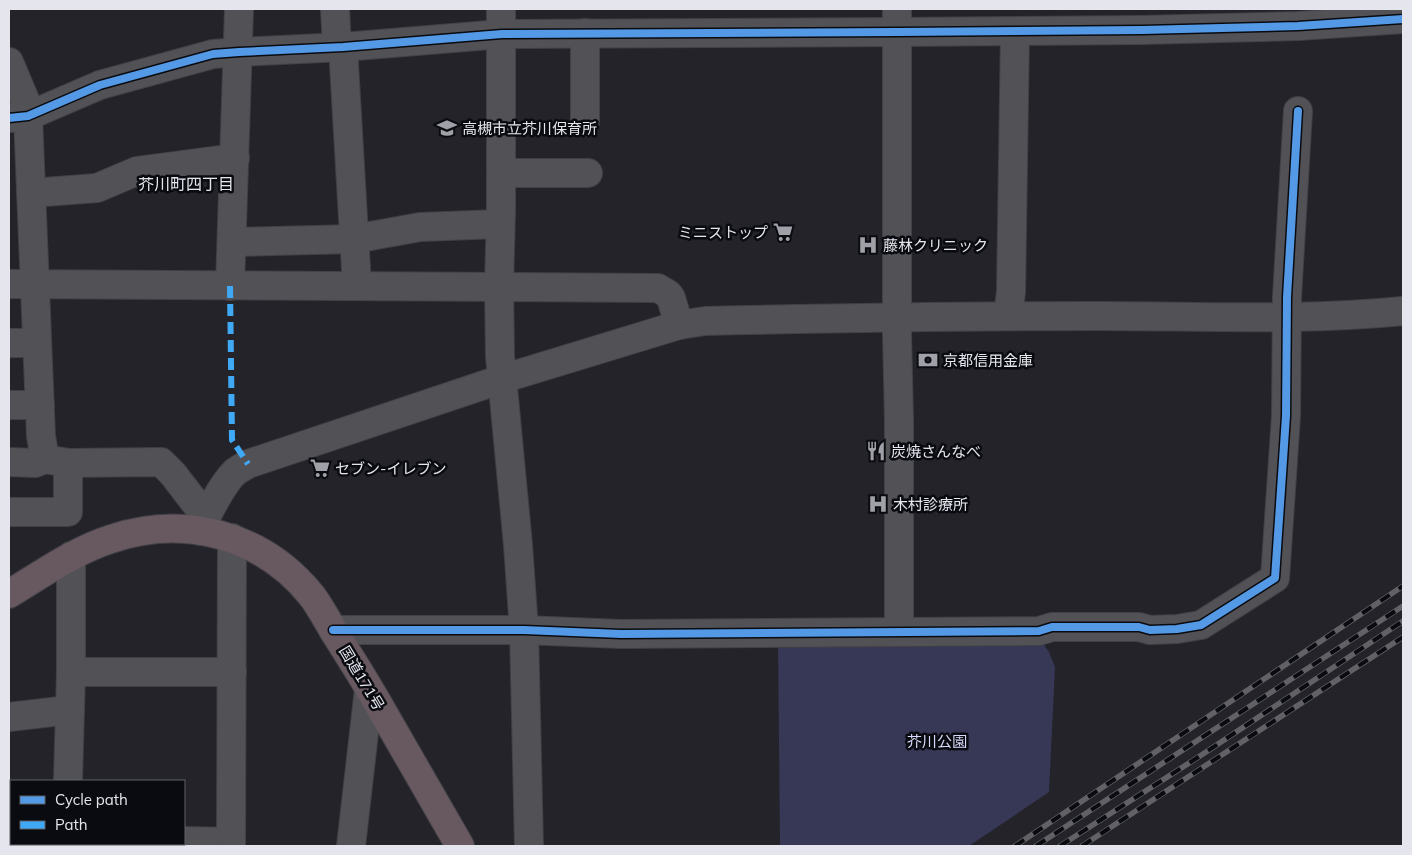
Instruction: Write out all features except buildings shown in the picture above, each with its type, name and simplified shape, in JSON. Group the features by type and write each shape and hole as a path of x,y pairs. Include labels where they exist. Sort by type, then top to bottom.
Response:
{"highway":[{"name":"国道171号","path":"9,594 71,556 112,538 138,531 203,524 267,556 284,568 312,597 369,689 460,846"}],"street":[{"path":"230,286 240,9"},
{"path":"335,9 340,47 357,286"},
{"path":"18,117 100,85 213,54 340,47 501,21 585,34 897,21 1015,31 1142,30 1299,17 1403,19"},
{"path":"501,21 500,356 524,630 529,846"},
{"path":"897,21 899,631"},
{"path":"1008,316 1011,292 1015,31"},
{"path":"585,34 585,122"},
{"path":"9,62 25,100 18,117 31,193 22,284 37,343 41,436 57,461 68,512 9,512"},
{"path":"333,630 524,630 621,634 1039,630 1052,627 1140,627 1150,630 1177,629 1201,625 1276,578 1286,416 1287,317 1298,111"},
{"path":"31,193 97,188 137,171 235,158"},
{"path":"501,173 588,173"},
{"path":"232,242 354,239 420,227 500,224"},
{"path":"22,284 658,288 671,298 678,325"},
{"path":"9,462 161,462 173,474 203,524 230,478 235,472 248,464 502,379 678,325 705,321 897,317 1287,317 1366,315 1403,311"},
{"path":"9,343 37,343"},
{"path":"9,405 40,405"},
{"path":"185,841 231,844 232,538"},
{"path":"68,780 71,672 71,556"},
{"path":"71,672 232,672"},
{"path":"351,846 369,689"},
{"path":"9,717 69,710"}],"green space":[{"name":"芥川公園","path":"1037,635 1049,652 1055,667 1049,792 969,846 780,846 778,637"}],"railway":[{"path":"1015,846 1403,586"},
{"path":"1036,846 1403,606"},
{"path":"1060,846 1200,756 1403,621"},
{"path":"1082,846 1403,637"}],"marked path":[{"path":"230,286 232,440 248,464"}],"cycle path":[{"path":"9,118 28,116 100,85 213,54 239,52 343,47 502,34 1142,30 1298,26 1403,19"},
{"path":"333,630 524,630 621,634 1039,631 1052,627 1139,627 1150,630 1177,629 1201,625 1275,578 1286,416 1287,297 1298,111"}],"place":[{"name":"高槻市立芥川保育所","path":"447,128"},
{"name":"ミニストップ","path":"783,232"},
{"name":"藤林クリニック","path":"868,245"},
{"name":"京都信用金庫","path":"928,360"},
{"name":"炭焼さんなべ","path":"876,451"},
{"name":"セブン-イレブン","path":"320,468"},
{"name":"木村診療所","path":"878,504"}],"district":[{"name":"芥川町四丁目","path":"186,184"}]}
